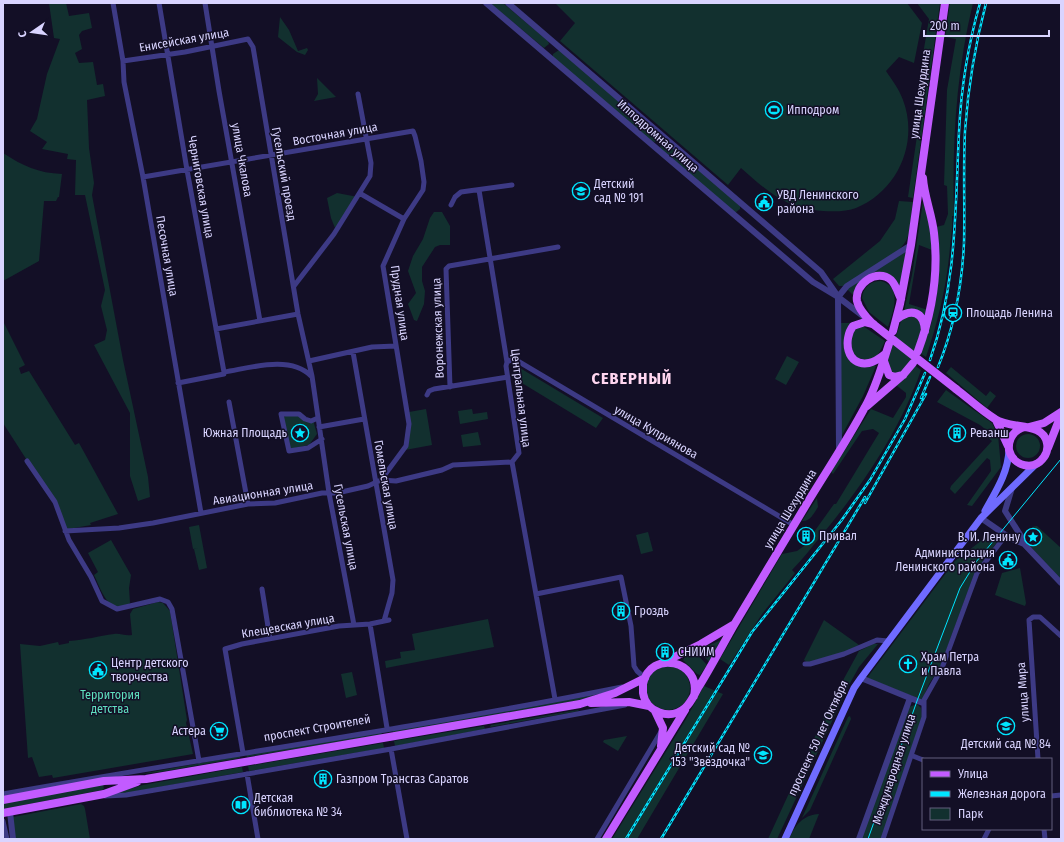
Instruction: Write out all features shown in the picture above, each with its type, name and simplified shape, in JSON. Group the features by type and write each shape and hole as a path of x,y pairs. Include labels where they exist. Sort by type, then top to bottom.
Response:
{"main road":[{"name":"улица Шехурдина","path":"893,331 901,300 923,165 945,3"},
{"name":"улица Шехурдина","path":"918,351 931,309 936,263 934,231 924,184 923,165"},
{"path":"916,203 921,198 928,201"},
{"path":"901,300 895,286 889,279 875,276 866,280 858,291 857,300 866,317 873,324 956,389 996,420 1010,425 1036,429 1043,434 1048,449"},
{"path":"897,319 908,312 916,314 922,319 925,331"},
{"path":"873,324 864,322 853,326 847,341 848,352 854,359 866,364 884,357 885,369 889,375 895,377 903,375"},
{"name":"улица Шехурдина","path":"694,696 735,624 866,406 888,344"},
{"name":"улица Шехурдина","path":"866,406 903,375 912,363"},
{"path":"996,420 1013,458 1019,463 1028,466 1036,464 1044,458 1061,414"},
{"path":"1009,450 1012,436 1018,430 1044,423 1061,414"},
{"name":"проспект 50 лет Октября","path":"982,518 1004,475 1009,460 1009,450"},
{"name":"проспект 50 лет Октября","path":"785,839 854,688 860,678 982,518 1036,464"},
{"name":"улица Шехурдина","path":"663,662 701,644 735,624"},
{"path":"606,839 694,696 694,682 687,670 675,663 663,662 652,669 645,678 643,691 663,728 660,751"},
{"name":"проспект Строителей","path":"6,812 104,794 146,779 580,704 615,693 645,678"},
{"name":"проспект Строителей","path":"580,704 635,703 652,708"},
{"path":"652,708 672,714 686,707"},
{"name":"проспект Строителей","path":"3,800 104,778 146,779"}],"street":[{"name":"Песочная улица","path":"113,3 123,61 124,82 143,177 201,513"},
{"name":"Черниговская улица","path":"160,3 187,170 224,373"},
{"name":"улица Чкалова","path":"205,3 211,46 260,320"},
{"name":"Ипподромная улица","path":"486,3 816,284 838,297"},
{"name":"Ипподромная улица","path":"508,3 821,272 838,297"},
{"name":"Енисейская улица","path":"123,61 185,52 248,39"},
{"name":"Гусельский проезд","path":"248,39 253,47 298,314"},
{"path":"294,286 334,234 361,194 370,176 371,163 358,94"},
{"name":"Восточная улица","path":"143,177 412,131"},
{"name":"Прудная улица","path":"378,482 406,446 409,424 383,266 404,219 423,190 424,182 415,136 412,131"},
{"path":"451,205 458,194 512,185"},
{"name":"Центральная улица","path":"479,190 507,362 519,453 512,462 555,699"},
{"path":"361,194 404,219"},
{"path":"839,450 838,297 847,286 910,245"},
{"path":"491,260 558,248"},
{"name":"Воронежская улица","path":"450,386 446,269 449,266 491,260"},
{"path":"838,297 873,324"},
{"path":"216,329 298,314"},
{"name":"Гусельская улица","path":"298,314 312,376 329,493 354,625"},
{"path":"309,361 372,347 396,346"},
{"name":"Гомельская улица","path":"353,352 364,419 378,482 393,580 387,620 370,624"},
{"name":"улица Куприянова","path":"507,362 513,359 516,360 794,525"},
{"path":"178,383 276,364 299,368 312,376"},
{"path":"427,395 429,391 450,386 508,377"},
{"path":"229,402 248,504"},
{"path":"318,418 311,421 305,419 299,414 281,414 288,451 308,448 322,439"},
{"path":"319,427 364,419"},
{"path":"27,461 55,502 65,531 76,553 91,577 102,601 117,609 160,599 168,602 172,610 199,760"},
{"name":"Авиационная улица","path":"65,531 119,528 153,523 248,504 275,503 353,490 378,482 396,481 442,470 453,465 512,462"},
{"path":"1013,487 1005,511 1021,536 1024,544"},
{"path":"982,518 1006,535 1024,544 1061,583"},
{"name":"Международная улица","path":"883,839 913,756 924,717 923,704 931,684 942,668 977,573 1006,535"},
{"path":"536,594 621,577 631,626 634,666 636,672 645,678"},
{"path":"262,588 270,639"},
{"name":"улица Мира","path":"1038,758 1028,623 1033,617 1040,617 1061,636"},
{"path":"354,625 370,624 387,728"},
{"name":"Клещевская улица","path":"243,753 225,649 270,639 354,625"},
{"path":"805,664 810,664 844,654 877,640 888,642"},
{"name":"Международная улица","path":"859,839 910,698 860,678"},
{"name":"проспект Строителей","path":"3,794 104,778 634,684"},
{"path":"910,698 923,704"},
{"name":"проспект Строителей","path":"88,797 126,794 247,774 391,749 635,703"},
{"path":"597,839 663,728"},
{"path":"391,749 407,839"},
{"path":"913,756 922,760"},
{"path":"247,774 258,839"},
{"path":"104,778 108,789 104,794"},
{"path":"6,812 13,839"},
{"path":"3,821 7,839"},
{"path":"984,839 988,830"}],"green space":[{"path":"49,3 66,3 69,16 89,13 92,28 82,31 79,35 82,49 75,53 79,63 93,62 97,85 103,84 105,96 87,100 89,148 94,183 92,195 123,360 148,477 150,497 138,501 130,476 130,413 94,345 105,340 107,330 101,306 105,290 85,195 75,195 76,160 67,159 68,154 42,149 47,142 30,131 37,119 47,74 60,39 54,38"},
{"path":"490,3 503,3 548,41 549,44 544,48"},
{"name":"Ипподром","path":"555,3 907,3 922,23 914,63 899,57 886,71 903,100 907,116 908,132 906,148 901,163 894,177 883,190 871,200 850,210 826,211 810,209 788,203 767,190 741,168 728,185 560,41 575,23"},
{"path":"917,3 940,3 913,198 908,197 927,68 921,66 929,19"},
{"path":"950,3 973,3 967,29 956,109 954,216 952,216 949,261 941,303 926,357 920,353 931,325 937,295 936,227 944,225 948,214 947,186 944,185 947,90 956,39 945,37"},
{"path":"280,17 289,30 298,51 307,48 308,50 305,55 297,52 278,37"},
{"path":"559,50 658,135 655,142 650,141 553,57 553,54"},
{"path":"317,78 336,97 314,101 318,94"},
{"path":"662,142 665,142 740,205 740,209 735,213 660,148"},
{"path":"3,153 17,162 31,168 45,172 62,174 59,197 56,201 44,201 39,261 3,281"},
{"path":"337,193 358,197 335,228 331,218 327,198"},
{"path":"899,201 913,202 909,232 904,243 890,258 844,286 839,286 833,279 880,241 895,219"},
{"path":"923,201 930,226 932,250 919,245 909,304 928,310 926,321 904,311 912,275"},
{"path":"434,212 442,212 450,226 450,245 440,245 435,247 422,267 422,281 425,291 424,304 417,321 414,320 408,304 416,293 408,271 413,256 423,239 430,218"},
{"path":"906,251 901,287 877,273 855,297 846,288"},
{"path":"881,281 888,284 894,294 894,307 888,327 869,312 862,298 868,285"},
{"path":"914,315 922,324 915,349 904,371 892,374 887,363 901,321 902,319"},
{"path":"3,321 25,365 19,368 21,374 29,371 75,445 79,443 118,514 90,523 91,525 63,530 55,504 3,423"},
{"path":"839,323 851,323 845,352 876,366 863,396 841,437"},
{"path":"863,326 885,341 877,356 867,360 855,357 849,347 855,327"},
{"path":"787,356 799,362 786,385 775,379"},
{"path":"914,365 921,370 903,414 891,436 851,498 792,570 795,573 762,614 729,665 720,659 782,554 797,551 804,546 834,504 836,504 879,433 873,429 862,431 833,474 831,472 871,409 893,418 906,397 906,393 896,385"},
{"path":"951,367 986,396 990,391 996,396 987,408 946,373"},
{"path":"518,368 603,418 596,428 512,377 513,372"},
{"path":"946,390 992,423 998,435 1001,467 972,506 967,505 991,471 990,460 987,458 955,494 950,489 951,486 992,441 982,433 985,429 980,425 937,402"},
{"path":"426,409 432,445 405,450 409,412"},
{"path":"472,409 473,414 487,412 488,419 460,424 458,411"},
{"path":"298,416 313,420 317,434 309,445 290,449 283,417"},
{"path":"478,432 481,445 463,447 461,435"},
{"path":"1028,434 1036,438 1040,446 1036,454 1028,458 1020,454 1016,446 1020,438"},
{"path":"817,498 818,507 812,517 802,521"},
{"path":"199,525 207,568 199,570 194,549 198,548 193,549 189,527"},
{"path":"1037,526 1061,548 1060,578 1024,540 1024,537 1029,530"},
{"path":"648,532 653,551 641,554 636,535"},
{"path":"999,535 1000,538 975,572 940,667 929,684 922,700 867,678 955,561 986,537"},
{"path":"111,540 131,575 129,588 130,603 123,607 116,607 111,604 103,594 94,575 98,572 88,553"},
{"path":"1020,568 1026,603 1025,606 995,595 1002,573"},
{"name":"Территория детства","path":"158,602 163,603 170,611 187,720 186,723 193,754 53,778 52,775 39,777 32,757 28,758 20,644 40,646 58,642 59,645 69,643 69,641 114,634 132,635 130,614 133,609"},
{"path":"488,619 494,647 386,668 385,661 401,658 400,652 415,650 412,634"},
{"path":"824,620 859,645 844,653 808,663 804,660"},
{"path":"721,640 709,662 698,650 719,641"},
{"path":"873,644 878,644 859,667 849,685 777,839 768,839 829,706 859,651"},
{"path":"695,652 707,665 700,675 697,674 683,660 685,657"},
{"path":"668,666 680,670 686,676 690,688 686,700 680,706 668,710 656,706 650,700 646,688 650,676 656,670"},
{"path":"352,672 357,695 346,698 341,674"},
{"path":"704,686 723,694 637,839 612,839 686,719"},
{"path":"594,695 594,697 576,701 393,733 393,730"},
{"path":"917,704 921,708 922,717 881,839 861,839 909,707"},
{"path":"579,711 490,727 491,725"},
{"path":"850,716 851,719 810,810 802,818 848,717"},
{"path":"484,726 485,729 395,746 394,741"},
{"path":"381,732 382,735 247,757 246,754"},
{"path":"627,736 618,751 603,742 604,740"},
{"path":"383,743 384,748 249,771 248,766"},
{"path":"240,756 240,758 140,774"},
{"path":"242,767 243,772 126,793 115,793 143,785"},
{"path":"103,784 104,789 102,790 3,809 3,802"},
{"path":"81,804 85,809 90,839 15,839 13,817"},
{"path":"819,814 809,839 789,839 794,829 800,822 808,816"}],"tram line":[{"path":"868,839 917,701 960,588 976,562 1061,459"}],"railway":[{"path":"930,360 939,331 950,275 955,219 961,100 969,51 980,3"},
{"path":"938,367 953,322 961,275 964,243 964,159 966,115 975,51 986,3"},
{"path":"626,839 752,632 841,521 870,480 905,419 925,373"},
{"path":"921,398 930,377"},
{"path":"865,503 926,394"},
{"path":"661,839 865,497"}],"place":[{"name":"Ипподром","path":"774,110"},
{"name":"Детский сад № 191","path":"581,191"},
{"name":"УВД Ленинского района","path":"764,202"},
{"name":"Площадь Ленина","path":"953,313"},
{"name":"Южная Площадь","path":"300,433"},
{"name":"Реванш","path":"957,433"},
{"name":"Привал","path":"806,536"},
{"name":"В. И. Ленину","path":"1033,537"},
{"name":"Администрация Ленинского района","path":"1008,560"},
{"name":"Гроздь","path":"621,611"},
{"name":"СНИИМ","path":"665,652"},
{"name":"Храм Петра и Павла","path":"908,664"},
{"name":"Центр детского творчества","path":"98,670"},
{"name":"Детский сад № 84","path":"1006,726"},
{"name":"Астера","path":"219,731"},
{"name":"Детский сад № 153 \"Звёздочка\"","path":"763,755"},
{"name":"Газпром Трансгаз Саратов","path":"323,779"},
{"name":"Детская библиотека № 34","path":"241,805"}],"district":[{"name":"СЕВЕРНЫЙ","path":"632,378"}]}
